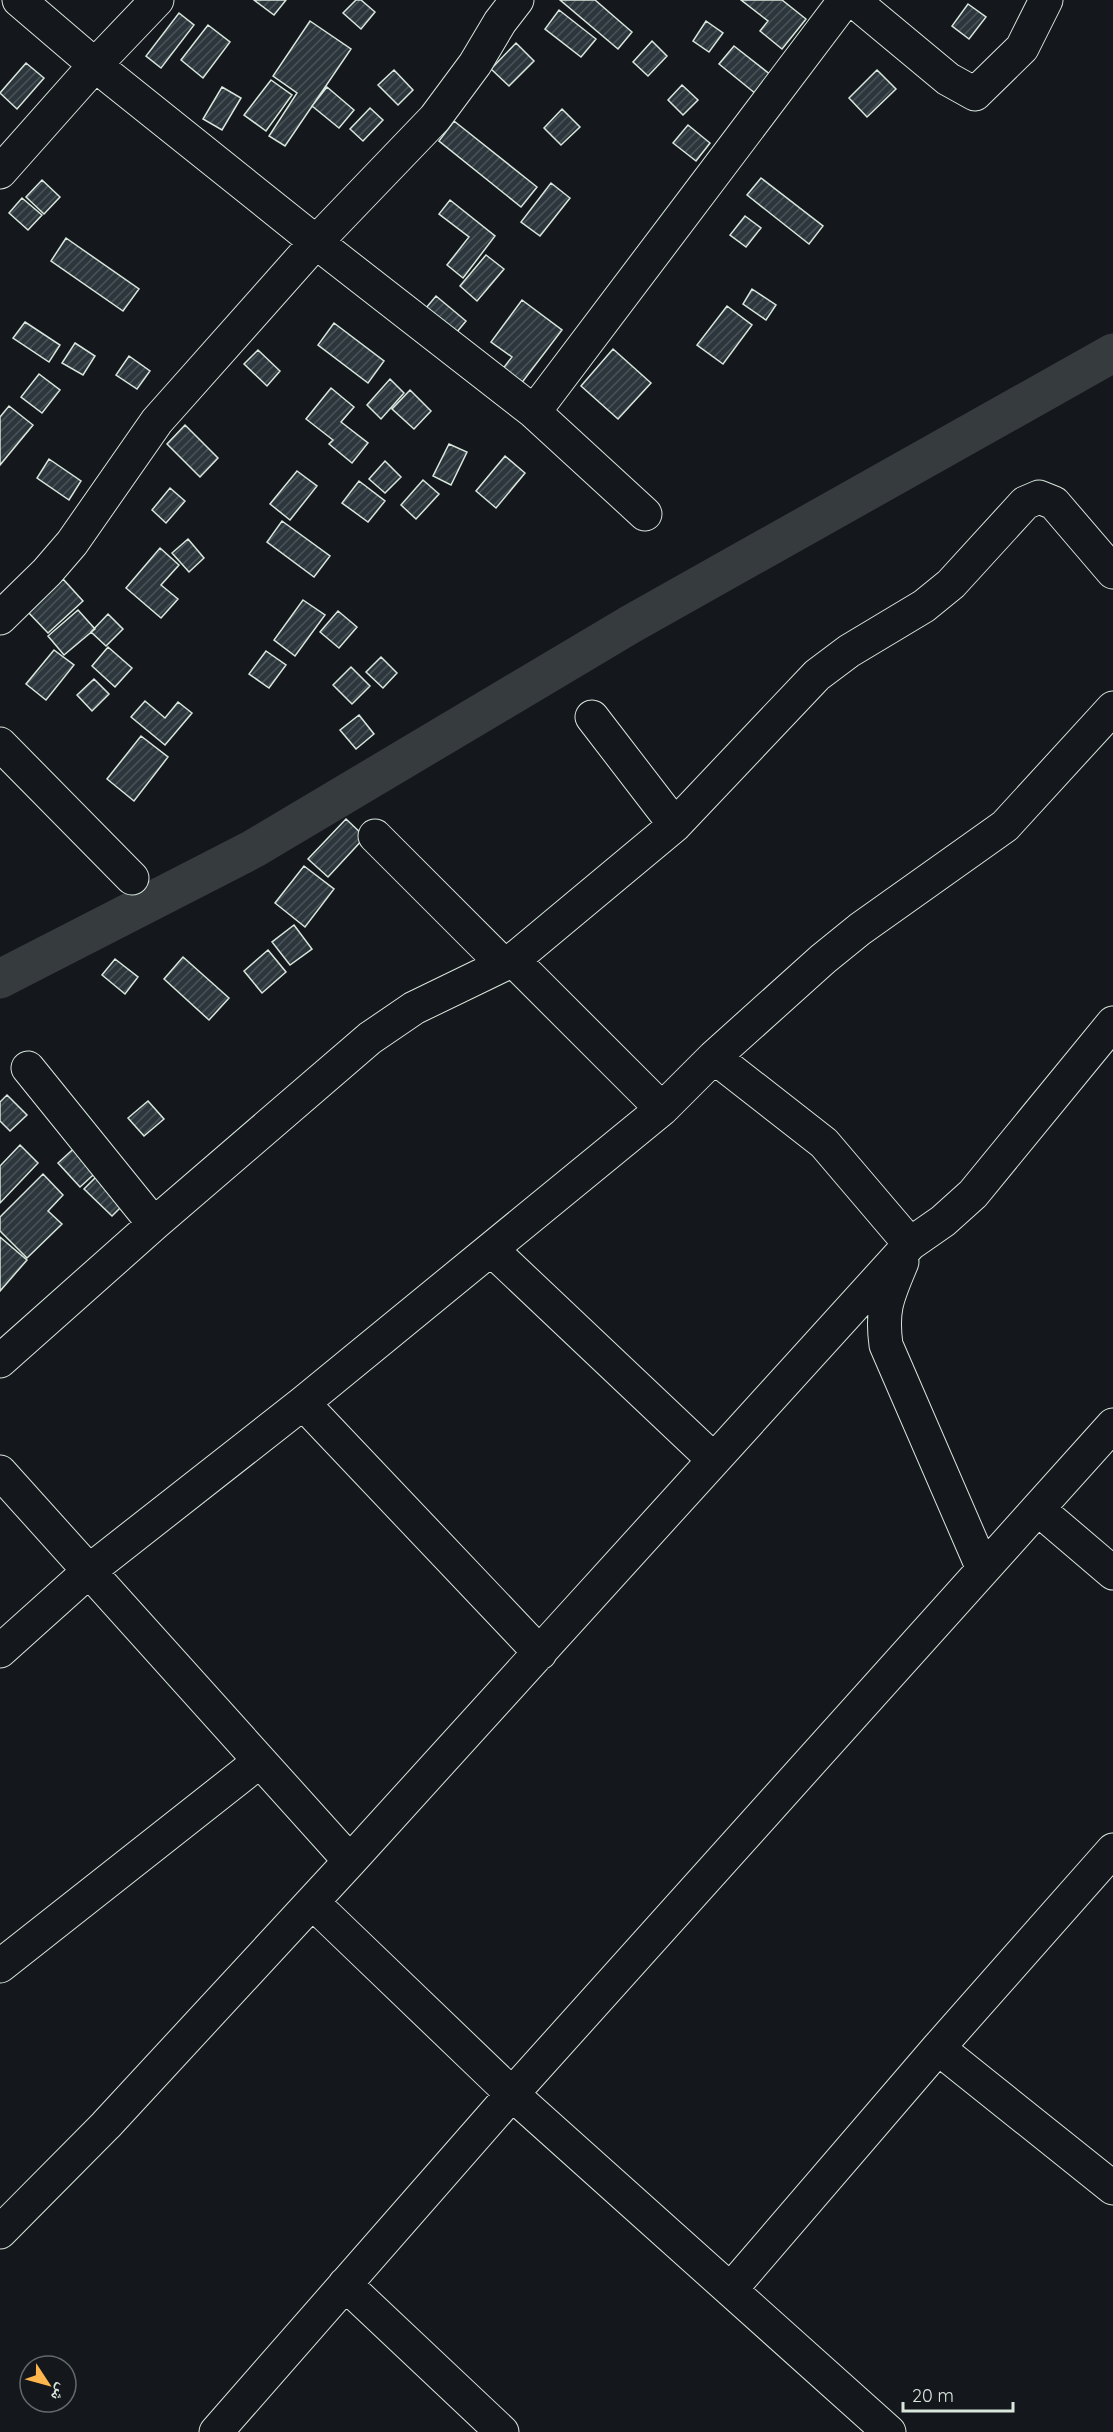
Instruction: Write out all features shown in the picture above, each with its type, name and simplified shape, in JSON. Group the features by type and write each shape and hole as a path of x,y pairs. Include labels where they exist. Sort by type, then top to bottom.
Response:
{"street":[{"path":"19,0 95,65 316,242 534,412 645,514"},
{"path":"0,172 95,65 157,0"},
{"path":"0,618 47,572 72,543 157,421 316,242 435,118 475,64 500,22 517,0"},
{"path":"534,412 845,0"},
{"path":"853,0 948,79 975,94 1022,48 1046,0"},
{"path":"0,1361 153,1224 370,1038 414,1008 508,962 687,815 741,754 817,675 849,651 924,606 951,584 1025,503 1040,497 1054,503 1113,572"},
{"path":"0,1651 89,1571 303,1403 662,1109 714,1057 832,951 1005,826 1113,708"},
{"path":"592,717 675,825"},
{"path":"0,744 132,878"},
{"path":"375,836 662,1109"},
{"path":"0,2232 106,2125 350,1861 910,1244 943,1221 973,1194 1113,1023"},
{"path":"714,1057 824,1143 910,1244"},
{"path":"27,1068 153,1224"},
{"path":"910,1244 888,1296 883,1320 886,1345 983,1569"},
{"path":"492,1250 714,1460"},
{"path":"303,1403 540,1653"},
{"path":"216,2432 512,2094 1113,1425"},
{"path":"0,1472 350,1861"},
{"path":"1038,1509 1113,1574"},
{"path":"0,1966 260,1761"},
{"path":"731,2289 938,2048 1113,1850"},
{"path":"312,1902 512,2094 731,2289 879,2429"},
{"path":"938,2048 1113,2188"},
{"path":"345,2284 502,2432"}],"building":[{"path":"254,0 286,0 274,15"},
{"path":"356,0 361,0 375,12 361,29 343,13"},
{"path":"560,0 595,0 632,32 618,49"},
{"path":"741,0 782,0 806,19 782,49 760,31 768,21"},
{"path":"968,4 986,17 969,39 952,26"},
{"path":"559,10 596,39 581,57 545,29"},
{"path":"179,13 194,25 161,68 146,56"},
{"path":"310,21 351,49 285,146 269,136 297,93 273,76"},
{"path":"706,21 723,33 709,52 693,41"},
{"path":"208,25 230,42 203,78 181,60"},
{"path":"652,41 667,56 648,76 633,62"},
{"path":"516,43 534,61 509,86 491,69"},
{"path":"734,46 776,79 761,98 719,64"},
{"path":"26,63 44,78 17,109 0,93"},
{"path":"394,70 413,90 398,105 378,85"},
{"path":"877,70 896,89 867,117 849,98"},
{"path":"271,80 292,95 266,131 244,115"},
{"path":"682,85 698,100 683,115 668,100"},
{"path":"222,87 241,98 222,130 203,119"},
{"path":"327,87 354,110 339,128 312,106"},
{"path":"370,108 383,120 363,141 350,129"},
{"path":"562,109 580,127 561,145 544,128"},
{"path":"454,121 537,187 521,207 439,141"},
{"path":"688,125 710,143 696,161 673,143"},
{"path":"761,178 823,226 809,244 747,195"},
{"path":"42,180 60,197 44,214 26,197"},
{"path":"551,183 570,198 540,236 521,222"},
{"path":"22,198 42,215 28,230 9,213"},
{"path":"450,200 495,236 463,278 447,265 469,237 439,214"},
{"path":"745,216 761,228 746,247 730,235"},
{"path":"66,238 139,289 123,311 51,261"},
{"path":"486,255 504,269 477,301 460,286"},
{"path":"752,289 776,305 766,320 743,304"},
{"path":"436,296 466,321 451,339 421,314"},
{"path":"522,300 562,330 517,389 498,375 512,357 491,342"},
{"path":"727,306 752,325 723,364 697,345"},
{"path":"25,322 60,345 49,362 13,338"},
{"path":"334,323 384,361 368,383 318,345"},
{"path":"75,343 95,356 83,375 62,363"},
{"path":"613,349 651,383 618,419 581,386"},
{"path":"258,350 280,371 267,386 244,364"},
{"path":"129,356 150,371 137,389 116,375"},
{"path":"39,374 60,390 42,413 21,397"},
{"path":"390,379 404,393 381,419 367,405"},
{"path":"331,388 354,407 341,422 368,443 352,463 329,444 333,440 306,419"},
{"path":"410,390 431,411 414,429 392,409"},
{"path":"9,406 33,425 0,465 0,417"},
{"path":"185,425 218,458 200,477 167,444"},
{"path":"449,444 467,452 451,485 433,476"},
{"path":"505,456 525,473 496,508 476,491"},
{"path":"49,459 81,481 69,500 37,478"},
{"path":"385,461 401,477 385,493 369,479"},
{"path":"297,471 317,486 290,520 270,504"},
{"path":"423,480 439,494 416,519 401,505"},
{"path":"359,481 385,501 368,522 342,503"},
{"path":"170,488 185,501 166,523 152,510"},
{"path":"282,521 330,556 314,577 267,542"},
{"path":"188,539 204,558 189,572 172,553"},
{"path":"160,548 179,565 161,585 178,599 161,618 126,588"},
{"path":"63,579 83,601 48,633 28,612"},
{"path":"303,600 325,615 295,656 274,640"},
{"path":"78,610 95,629 64,655 48,636"},
{"path":"338,611 357,627 339,648 320,632"},
{"path":"108,614 123,629 106,646 91,632"},
{"path":"108,647 132,668 115,687 92,666"},
{"path":"54,650 74,665 46,700 26,684"},
{"path":"266,651 286,665 269,688 249,674"},
{"path":"381,657 397,673 383,688 366,672"},
{"path":"351,667 370,686 352,704 333,685"},
{"path":"94,679 109,694 92,711 77,695"},
{"path":"145,701 165,718 178,702 192,713 165,745 131,717"},
{"path":"359,715 374,734 356,749 340,730"},
{"path":"141,736 168,757 134,801 107,779"},
{"path":"346,819 365,837 328,877 308,859"},
{"path":"304,866 334,889 305,927 275,903"},
{"path":"294,925 312,949 290,965 272,942"},
{"path":"268,950 286,972 262,993 244,971"},
{"path":"183,957 229,998 209,1020 164,979"},
{"path":"115,959 138,977 125,994 102,975"},
{"path":"7,1095 27,1115 10,1131 0,1121 0,1102"},
{"path":"148,1101 164,1119 144,1136 128,1118"},
{"path":"81,1142 103,1166 80,1187 58,1163"},
{"path":"20,1145 38,1163 0,1203 0,1166"},
{"path":"100,1173 128,1200 112,1216 84,1189"},
{"path":"43,1174 63,1195 48,1211 62,1224 27,1258 0,1231 0,1217"},
{"path":"0,1237 27,1260 0,1291"}],"waterway":[{"path":"0,979 253,849 631,624 1113,353"}]}
